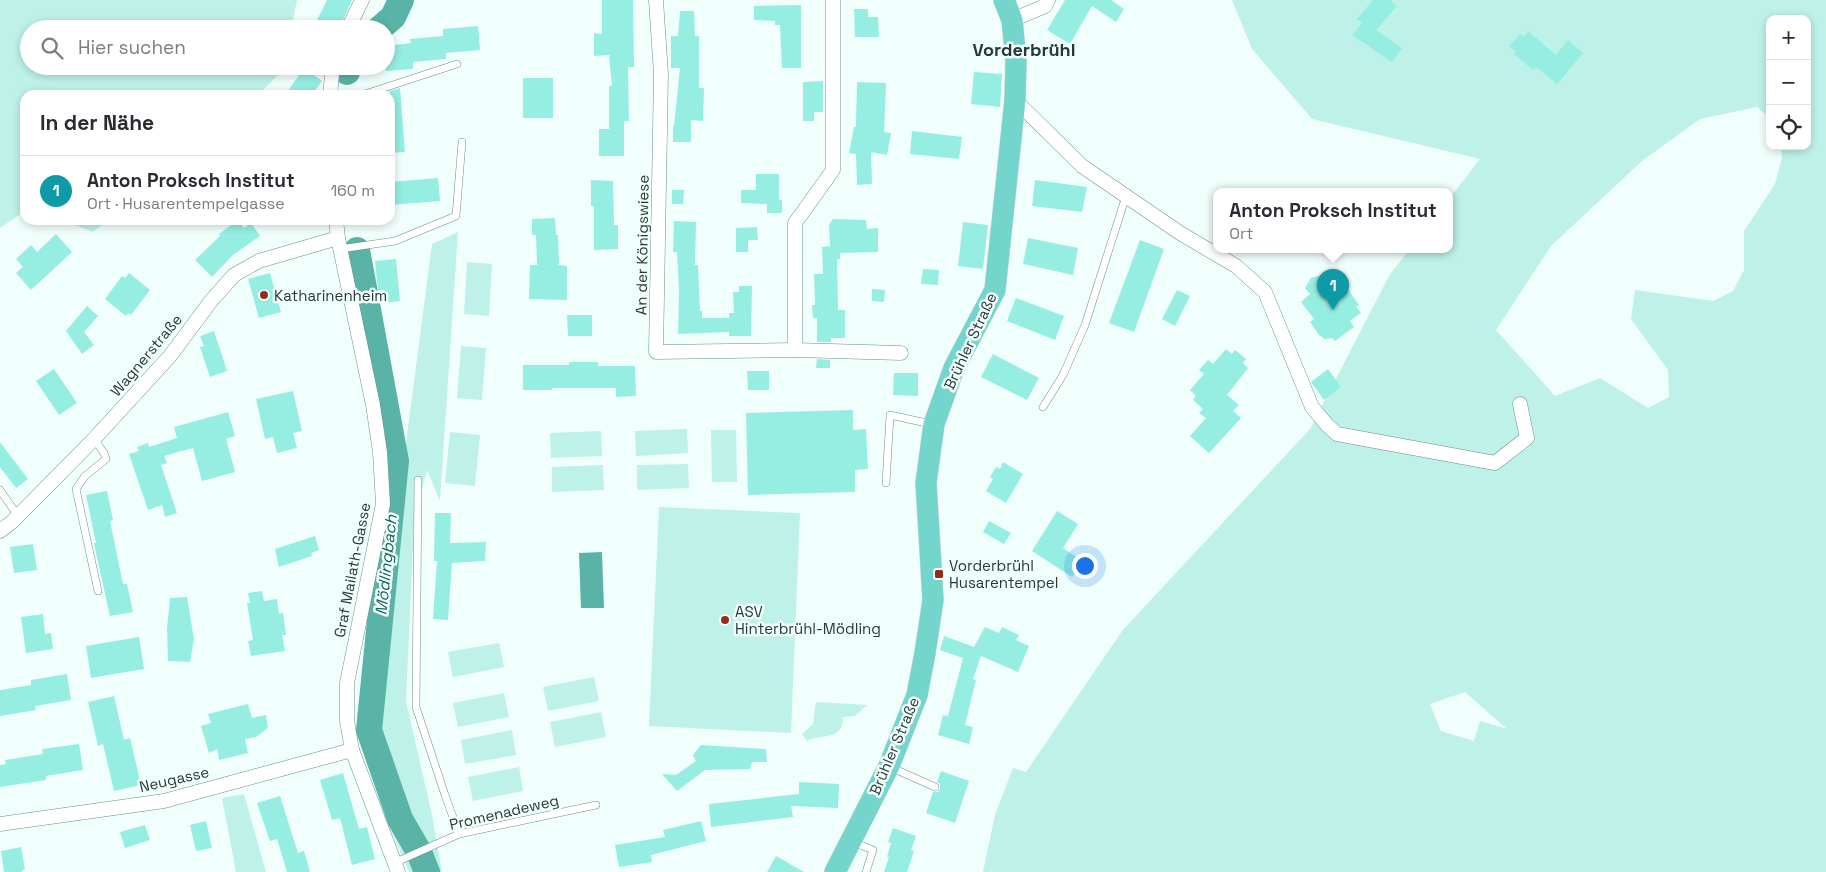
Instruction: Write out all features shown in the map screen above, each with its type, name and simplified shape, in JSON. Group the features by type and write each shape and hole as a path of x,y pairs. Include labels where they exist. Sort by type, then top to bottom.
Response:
{"main road":[{"name":"Brühler Straße","path":"835,872 889,766 916,695 926,653 933,600 926,483 934,424 954,368 995,290 1015,100 1016,60 1012,20 1004,0"}],"street":[{"path":"352,20 362,0"},
{"name":"An der Königswiese","path":"656,0 661,74 656,352 795,350 901,353"},
{"path":"795,350 795,223 832,170 832,0"},
{"path":"1012,20 1045,6 1048,0"},
{"path":"330,90 332,75"},
{"path":"1015,100 1082,166 1180,233 1213,252"},
{"name":"Graf Mailath-Gasse","path":"337,225 373,404 380,452 383,504 347,684 347,721 352,750 396,867"},
{"name":"Wagnerstraße","path":"0,531 18,516 94,439 170,356 212,301 234,276 259,261 342,244"},
{"path":"1214,253 1236,266 1265,292 1312,408 1337,434 1495,464 1528,438 1520,404"},
{"name":"Neugasse","path":"0,824 164,801 352,750"}],"lane":[{"path":"377,90 457,64"},
{"path":"342,244 362,245 395,241 456,216 462,142"},
{"path":"1043,407 1063,375 1085,325 1126,196"},
{"path":"886,483 890,415 934,424"},
{"path":"94,439 106,459 85,476 76,489 98,591"},
{"path":"418,480 416,707 459,834"},
{"path":"0,490 18,516"},
{"path":"889,766 935,787"},
{"name":"Promenadeweg","path":"396,867 436,843 459,834 596,805"},
{"path":"850,841 873,850 866,872"}],"shaded area":[{"path":"0,0 297,0 293,20 20,20 20,75 278,75 263,90 20,90 20,214 0,228"},
{"path":"1232,0 1826,0 1826,872 983,872 995,815 1013,768 1026,772 1122,631 1310,429 1390,274 1407,253 1453,253 1453,194 1480,159 1312,119 1252,49","holes":["1766,15 1811,15 1811,150 1781,150 1782,158 1775,184 1744,231 1744,270 1733,291 1713,301 1635,290 1631,319 1668,370 1669,397 1648,408 1600,378 1555,396 1496,330 1551,246 1642,161 1700,119 1757,107 1766,115","1465,692 1507,729 1480,721 1474,741 1441,731 1430,704"]},
{"path":"75,225 102,225 93,232"},
{"path":"458,232 440,501 427,470 414,522 406,701 432,815 442,872 409,872 386,819 357,715 402,474 432,244"},
{"path":"467,262 492,264 489,316 464,314"},
{"path":"461,346 486,348 482,400 457,398"},
{"path":"687,429 688,453 636,456 635,431"},
{"path":"711,430 736,430 737,482 712,482"},
{"path":"601,431 602,456 551,458 550,433"},
{"path":"450,432 480,435 475,486 445,483"},
{"path":"688,464 689,488 637,490 637,465"},
{"path":"603,465 604,490 552,492 552,467"},
{"name":"ASV Hinterbrühl-Mödling","path":"659,507 800,513 791,733 649,726"},
{"path":"602,552 604,608 581,608 579,553"},
{"path":"499,643 504,667 453,677 448,652"},
{"path":"594,677 599,701 548,711 543,687"},
{"path":"504,693 509,717 458,727 453,703"},
{"path":"816,702 867,705 855,716 843,717 840,729 834,734 807,741 802,734 813,724"},
{"path":"601,712 606,737 555,747 550,722"},
{"path":"512,730 516,755 465,764 461,740"},
{"path":"519,767 523,791 473,801 468,777"},
{"path":"244,794 266,872 236,872 222,798"}],"building":[{"path":"327,0 352,0 343,20 317,20"},
{"path":"602,0 633,0 634,67 628,67 629,121 624,121 624,156 599,156 599,129 609,129 609,86 612,86 609,55 594,56 594,33 602,34"},
{"path":"1065,0 1111,0 1124,9 1116,22 1092,6 1070,44 1047,30"},
{"path":"1373,0 1390,0 1397,6 1376,30 1402,48 1392,62 1352,35 1362,23 1357,19"},
{"path":"801,5 801,68 782,68 780,25 775,25 775,21 754,20 754,6"},
{"path":"854,9 868,9 868,17 878,17 879,37 855,37"},
{"path":"680,11 694,11 695,36 699,36 699,88 704,88 703,121 691,120 691,142 673,142 673,126 680,68 671,68 671,36 678,36"},
{"path":"478,26 480,50 446,53 446,59 413,62 413,69 395,70 395,45 411,43 410,39 443,36 443,29"},
{"path":"1528,31 1556,55 1568,40 1583,53 1557,84 1536,67 1533,70 1514,54 1516,52 1509,46 1520,34 1524,37"},
{"path":"974,72 1002,74 1000,107 971,104"},
{"path":"299,75 314,75 322,81 316,90 289,90"},
{"path":"523,78 553,78 553,118 523,118"},
{"path":"823,81 823,112 814,112 814,121 803,121 803,82"},
{"path":"857,82 886,83 884,132 891,133 887,155 871,152 872,184 857,185 856,154 849,153 854,127 856,127"},
{"path":"400,88 405,152 395,153 395,90 393,90"},
{"path":"912,131 962,137 959,159 910,154"},
{"path":"756,174 779,174 779,200 782,200 782,213 767,213 767,204 741,203 741,190 756,190"},
{"path":"438,178 440,201 395,205 395,182"},
{"path":"591,180 613,181 614,225 618,225 618,249 594,250 594,206 591,206"},
{"path":"1035,180 1087,187 1082,212 1032,206"},
{"path":"672,190 684,190 683,204 672,204"},
{"path":"555,218 556,235 558,235 559,265 567,266 567,300 529,299 530,265 537,265 536,235 532,235 532,219"},
{"path":"833,219 866,220 867,229 878,228 878,252 840,253 840,259 837,259 838,310 845,310 845,338 831,338 831,342 817,342 817,318 813,318 812,305 815,305 814,274 823,274 822,247 830,246 829,225"},
{"path":"674,221 696,222 695,265 698,265 702,318 729,318 729,313 734,313 733,292 739,292 739,286 752,286 751,336 729,336 729,332 678,334 679,291 677,252 673,252"},
{"path":"963,222 988,225 983,269 958,266"},
{"path":"231,225 242,225 244,228 252,225 260,236 233,255 212,277 195,260 220,236 219,234"},
{"path":"757,227 758,240 748,240 748,252 736,252 736,228"},
{"path":"56,234 72,252 31,290 16,273 23,267 16,259 31,245 37,252"},
{"path":"1028,238 1078,248 1073,275 1023,264"},
{"path":"1140,240 1164,249 1134,332 1109,323"},
{"path":"396,259 400,301 384,303 383,290 378,291 375,261"},
{"path":"923,269 939,270 938,285 921,284"},
{"path":"129,273 150,290 131,315 128,313 126,316 105,299 122,276 125,278"},
{"name":"Katharinenheim","path":"270,273 281,312 259,318 248,279"},
{"path":"1337,274 1359,305 1356,307 1361,313 1350,321 1354,327 1335,341 1332,338 1325,339 1319,335 1310,322 1314,319 1301,302 1310,294 1305,288 1311,278 1322,275 1326,282"},
{"path":"872,289 885,290 884,302 872,301"},
{"path":"1177,290 1190,296 1175,326 1162,319"},
{"path":"1016,298 1064,316 1055,340 1007,321"},
{"path":"87,306 98,316 84,332 94,345 82,354 66,331"},
{"path":"567,315 592,315 592,336 568,336"},
{"path":"214,331 227,371 210,377 200,347 204,346 200,336"},
{"path":"1226,349 1232,354 1235,350 1246,359 1243,363 1248,368 1227,395 1239,405 1233,411 1241,418 1209,453 1190,436 1206,418 1199,413 1203,409 1193,400 1196,396 1190,390 1204,374 1199,370 1208,360 1213,364"},
{"path":"993,354 1039,378 1027,400 981,377"},
{"path":"817,359 830,360 830,368 816,368"},
{"path":"569,362 598,362 598,366 635,366 636,396 616,397 616,388 523,390 523,365 569,365"},
{"path":"54,369 77,403 59,415 36,381"},
{"path":"1328,369 1341,387 1324,400 1311,382"},
{"path":"747,371 769,371 769,390 748,390"},
{"path":"894,373 918,373 918,396 893,395"},
{"path":"293,391 302,431 293,433 297,448 277,453 273,437 265,439 256,399"},
{"path":"853,410 853,430 866,429 868,469 855,470 855,492 748,495 746,413"},
{"path":"228,412 235,436 226,439 235,472 202,481 193,448 164,456 167,463 161,465 177,513 165,517 162,505 148,510 129,454 139,451 137,447 148,443 149,447 177,438 174,427"},
{"path":"0,442 28,479 16,488 0,467"},
{"path":"1003,462 1023,474 1006,503 986,491 993,479 990,477 996,467 1000,469"},
{"path":"107,491 113,520 110,521 123,584 127,584 133,612 110,616 86,495"},
{"path":"1057,511 1078,524 1063,548 1082,561 1072,577 1032,551"},
{"path":"435,513 451,513 450,543 486,542 485,561 452,563 448,620 433,619 437,561 434,561"},
{"path":"989,521 1011,533 1004,544 983,532"},
{"path":"315,536 319,550 311,553 312,556 279,567 275,549"},
{"path":"33,544 37,570 14,573 10,547"},
{"path":"262,591 264,601 277,599 279,614 283,613 286,635 282,635 285,651 251,656 248,641 253,640 247,603 250,603 248,593"},
{"path":"187,597 194,639 190,662 168,661 167,629 170,598"},
{"path":"43,614 45,634 51,633 53,649 26,653 21,617"},
{"path":"985,627 999,633 1002,627 1019,635 1016,640 1029,646 1018,672 981,656 973,679 976,680 965,725 973,727 969,744 938,735 943,715 948,716 963,658 940,650 944,636 974,647"},
{"path":"139,637 144,669 91,678 86,646"},
{"path":"67,674 71,700 35,706 36,710 0,716 0,690 31,685 31,680"},
{"path":"114,696 124,740 130,738 141,785 114,791 103,744 98,746 88,702"},
{"path":"248,704 252,718 266,715 268,728 256,737 245,739 248,753 219,760 217,749 209,753 201,726 211,723 208,714"},
{"path":"79,744 83,770 46,776 46,780 0,787 0,765 6,764 5,760 43,754 42,749"},
{"path":"701,745 766,749 767,762 752,762 750,769 705,770 677,791 662,774 676,775 696,761 693,755"},
{"path":"941,771 969,781 955,823 926,813 933,792 938,792 940,789 940,784 937,782"},
{"path":"343,773 359,829 367,827 375,859 352,865 340,818 332,820 320,780"},
{"path":"799,782 839,784 838,808 791,806 793,817 711,827 709,804 799,794"},
{"path":"280,796 298,853 304,851 310,872 287,872 277,839 270,841 257,803"},
{"path":"206,821 212,848 196,851 190,825"},
{"path":"701,821 706,841 651,855 652,862 619,867 615,845 665,837 663,830"},
{"path":"145,825 150,840 125,848 120,832"},
{"path":"893,828 916,836 911,850 914,851 907,872 884,872 891,843 888,842"},
{"path":"21,847 25,870 22,870 22,872 4,872 1,851"},
{"path":"776,856 804,872 767,872"}],"waterway":[{"name":"Mödlingbach","path":"390,20 393,17 401,0"},
{"name":"Mödlingbach","path":"357,250 396,461 369,730 400,819 419,852 427,872"}],"place":[{"name":"Katharinenheim","path":"264,295"},
{"name":"Anton Proksch Institut","path":"1333,310"},
{"name":"Vorderbrühl Husarentempel","path":"939,574"},
{"name":"ASV Hinterbrühl-Mödling","path":"725,620"}],"district":[{"name":"Vorderbrühl","path":"1024,49"}]}
